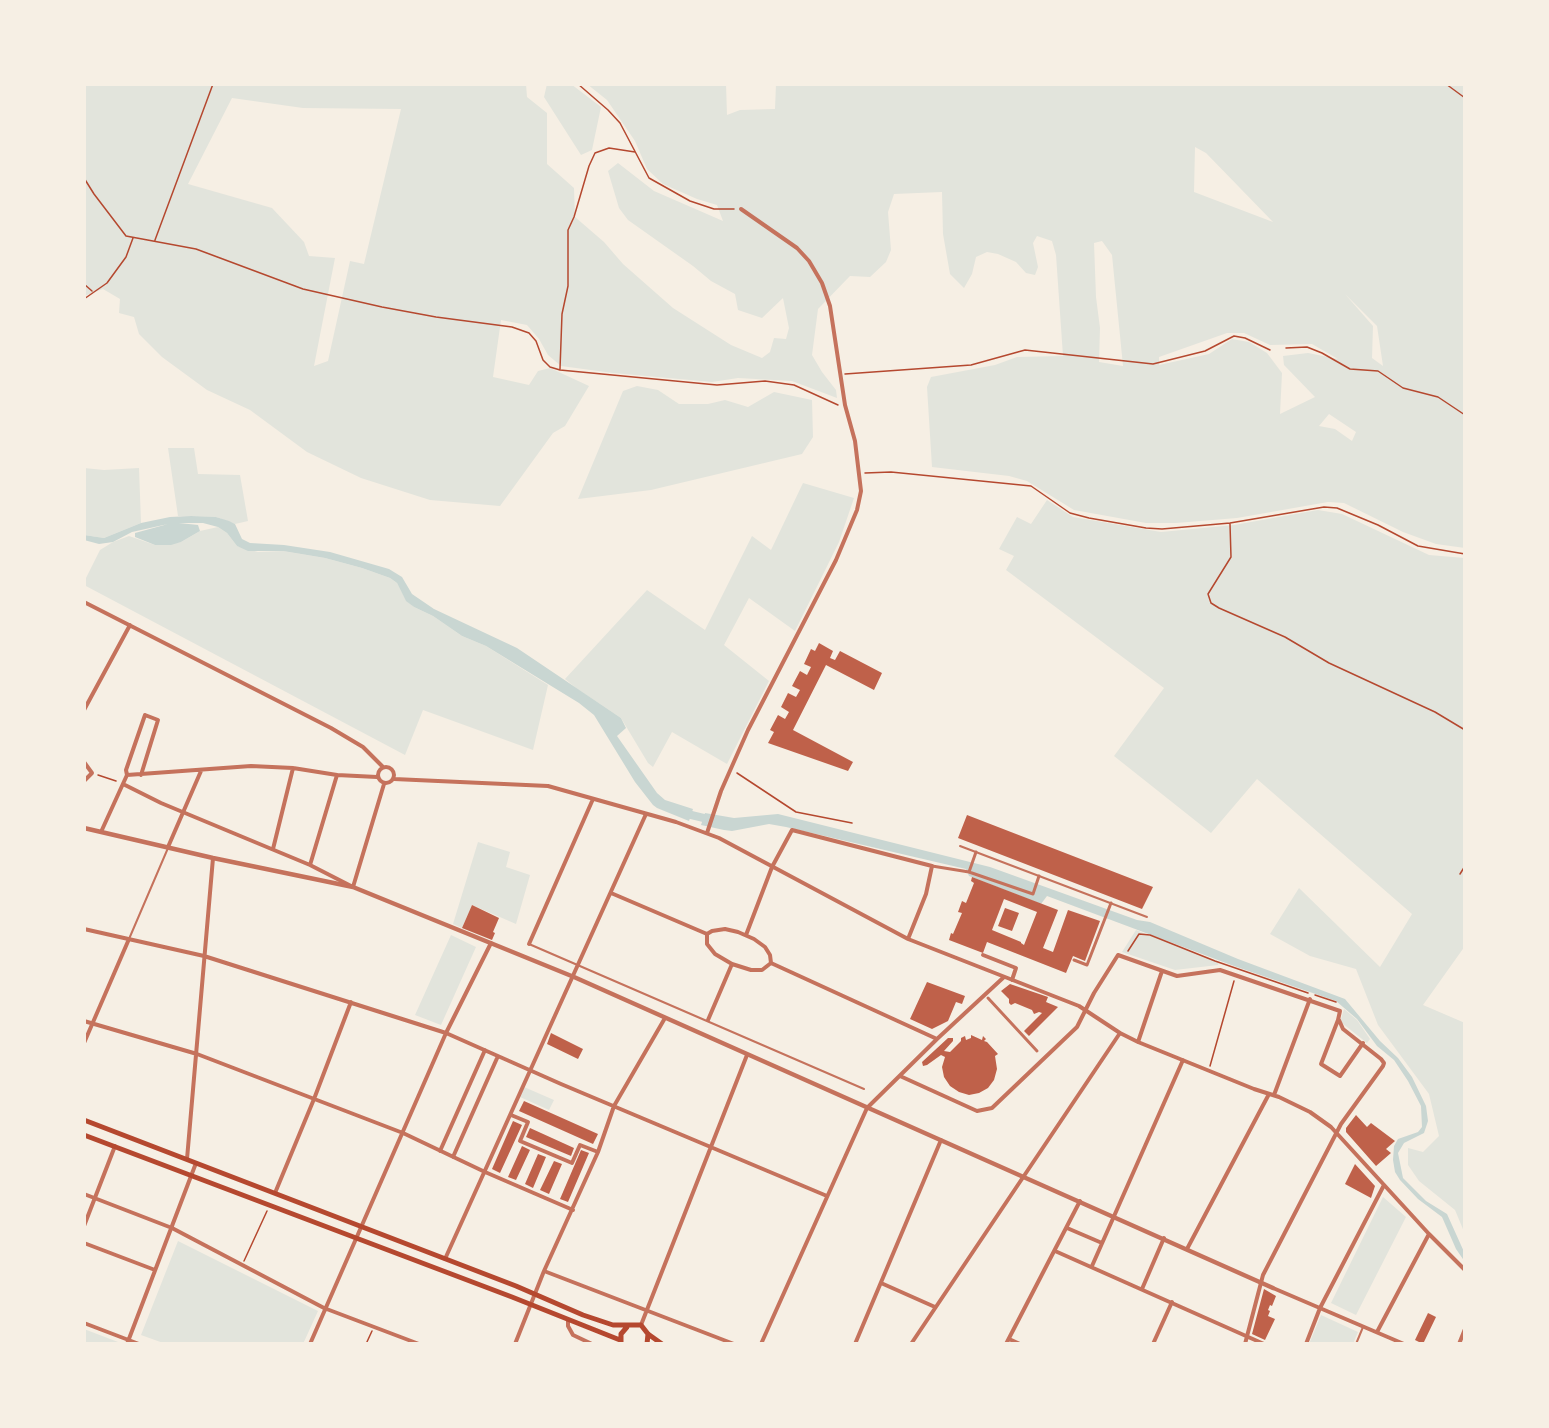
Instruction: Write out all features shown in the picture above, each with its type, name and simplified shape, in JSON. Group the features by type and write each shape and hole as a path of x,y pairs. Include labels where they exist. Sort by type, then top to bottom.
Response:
{"main road":[{"path":"84,1120 608,1324 641,1325 648,1334 662,1344"},
{"path":"84,1135 357,1238 620,1342 627,1326"},
{"path":"647,1344 648,1334"}],"street":[{"path":"708,831 721,791 748,730 836,560 857,510 861,491 855,441 840,375 831,306 816,272 797,248 741,209"},
{"path":"84,602 331,728 363,747 383,767"},
{"path":"84,710 130,625"},
{"path":"101,832 127,776 126,770 145,715 158,720 141,775"},
{"path":"84,762 92,773 84,780"},
{"path":"127,776 251,766 377,777"},
{"path":"394,779 393,771 389,767 383,767 378,771 377,777 384,784 394,779 548,786 708,831 908,939 1079,1006 1138,1042 1271,1094 1310,1112 1336,1132 1465,1270"},
{"path":"274,850 293,768"},
{"path":"168,847 201,771"},
{"path":"310,865 337,775"},
{"path":"123,784 310,865 353,887 574,977 1404,1344"},
{"path":"353,887 384,784"},
{"path":"529,944 594,799"},
{"path":"446,1259 646,814"},
{"path":"84,828 353,887"},
{"path":"746,935 772,867 792,830 932,866 969,872 1033,894 1039,876"},
{"path":"969,872 976,852"},
{"path":"187,1159 213,858"},
{"path":"908,939 926,894 932,866"},
{"path":"611,893 707,934"},
{"path":"1074,960 1087,965 1111,903"},
{"path":"84,929 204,956 446,1033 827,1196"},
{"path":"726,929 746,935 765,947 770,955 771,963 758,970 732,964 710,950 706,939 707,934 712,930 726,929"},
{"path":"84,1043 129,939"},
{"path":"310,1344 446,1033 491,943"},
{"path":"761,1344 867,1108 937,1039 1008,979 1016,968 984,955"},
{"path":"900,1076 977,1111 992,1108 1077,1026 1118,955 1176,976 1220,970 1236,974 1340,1011 1321,1064 1340,1076 1363,1043"},
{"path":"771,963 937,1039"},
{"path":"708,1020 732,964"},
{"path":"1138,1042 1162,971"},
{"path":"988,998 1037,1051"},
{"path":"1187,1249 1271,1094 1310,999"},
{"path":"275,1193 351,1002"},
{"path":"515,1344 544,1271 598,1152 614,1106 665,1018"},
{"path":"1245,1344 1260,1282 1268,1265 1336,1132 1383,1066 1384,1062 1343,1029 1338,1020"},
{"path":"84,1021 197,1054 403,1132 485,1172 573,1210"},
{"path":"911,1344 1120,1033"},
{"path":"440,1151 484,1050"},
{"path":"641,1325 747,1055"},
{"path":"453,1157 498,1056"},
{"path":"1092,1266 1183,1060"},
{"path":"511,1115 528,1122 520,1141 572,1163 580,1144 598,1152"},
{"path":"855,1344 941,1139"},
{"path":"84,1226 115,1146"},
{"path":"128,1342 196,1163"},
{"path":"1306,1344 1320,1308 1384,1185"},
{"path":"84,1194 172,1228 324,1308 419,1344"},
{"path":"1006,1344 1081,1201"},
{"path":"1067,1228 1102,1243"},
{"path":"1377,1332 1429,1234"},
{"path":"1142,1289 1164,1238"},
{"path":"84,1243 155,1270"},
{"path":"1055,1251 1264,1344"},
{"path":"544,1271 734,1344"},
{"path":"881,1283 936,1307"},
{"path":"1153,1344 1172,1302"},
{"path":"568,1320 568,1326 573,1335 592,1344"},
{"path":"84,1323 128,1342 139,1344"},
{"path":"1459,1344 1465,1329"},
{"path":"1009,1339 1020,1344"}],"lane":[{"path":"960,846 1147,917"},
{"path":"129,939 168,847"},
{"path":"529,944 864,1089"},
{"path":"1356,1344 1363,1327"}],"path":[{"path":"155,241 213,84"},
{"path":"578,84 620,123 649,178 690,201 714,208 741,209"},
{"path":"1446,84 1465,98"},
{"path":"560,370 562,314 568,286 568,230 586,175 595,153 609,148 635,152"},
{"path":"84,178 126,236 196,249 303,289 436,317 512,327 529,333 550,367 560,370 717,385 765,381 794,386 837,405 845,405"},
{"path":"84,299 108,282 126,257 134,238"},
{"path":"84,284 93,292"},
{"path":"840,375 971,365 1024,350 1153,364 1205,351 1233,336 1244,338 1270,350"},
{"path":"1286,348 1310,348 1349,369 1378,371 1403,388 1438,397 1465,415"},
{"path":"859,472 891,472 1031,486 1070,513 1146,528 1162,529 1230,523 1331,507 1378,525 1418,546 1465,554"},
{"path":"1230,523 1231,557 1208,594 1211,603 1285,637 1329,663 1435,712 1465,730"},
{"path":"731,769 796,812 852,823"},
{"path":"92,773 123,784"},
{"path":"1460,874 1465,866"},
{"path":"1209,1071 1236,974"},
{"path":"242,1265 270,1205"},
{"path":"366,1344 374,1327"}],"shaded area":[{"path":"84,84 526,84 527,97 547,113 547,164 574,188 575,217 673,308 731,345 762,358 770,352 774,338 786,339 789,328 783,298 762,318 738,310 735,294 711,281 628,220 619,208 608,171 618,163 654,191 723,221 717,205 663,184 647,169 635,141 607,100 587,84 726,84 727,115 740,110 775,109 776,84 1465,84 1465,548 1436,544 1403,532 1344,503 1328,502 1237,518 1146,523 1074,510 1027,481 1009,476 932,467 927,387 931,377 995,365 1017,357 1063,356 1056,255 1052,241 1037,236 1033,243 1038,267 1035,275 1026,273 1016,262 987,252 976,257 972,274 964,288 950,274 943,234 942,192 894,194 888,212 891,250 886,262 870,277 850,276 818,309 812,355 836,390 837,398 792,381 738,378 712,382 561,366 548,355 539,339 527,325 501,320 493,377 529,385 538,371 550,368 589,386 565,426 553,433 500,506 430,500 361,478 307,452 250,410 207,390 162,357 139,334 134,317 119,313 120,299 103,289 84,296","holes":["232,98 303,108 401,109 364,264 350,261 328,361 314,366 335,258 309,256 304,242 272,208 188,184","1195,147 1206,153 1273,222 1194,192","1102,241 1112,255 1123,366 1099,362 1100,328 1096,297 1094,243","1345,294 1377,326 1383,366 1372,358 1373,326","1227,333 1244,333 1270,345 1312,344 1338,359 1308,353 1283,356 1284,365 1315,397 1280,414 1282,373 1267,353 1249,342 1232,339 1209,354 1159,365 1159,357","1329,414 1356,432 1352,441 1335,429 1319,426"]},
{"path":"547,84 571,84 601,107 592,150 581,155 544,97"},
{"path":"637,386 658,390 679,404 708,404 725,400 748,407 774,392 812,400 813,437 802,454 651,490 578,499 623,391"},
{"path":"168,448 194,448 198,474 240,475 248,521 235,524 216,517 178,516"},
{"path":"84,468 104,470 139,468 141,523 104,538 84,535"},
{"path":"803,483 854,498 839,542 795,631 749,598 724,645 769,681 727,764 672,732 653,767 648,763 621,718 565,679 647,590 705,630 752,536 771,550"},
{"path":"1047,500 1073,517 1161,532 1234,525 1318,510 1342,514 1429,555 1465,558 1465,946 1423,1005 1465,1023 1465,1234 1455,1210 1419,1181 1408,1165 1408,1148 1423,1152 1439,1136 1429,1094 1378,1025 1356,969 1310,956 1270,934 1299,888 1380,967 1412,914 1257,779 1211,833 1114,756 1164,688 1006,570 1014,556 999,549 1017,517 1031,524"},
{"path":"170,517 216,517 229,521 235,524 242,539 250,543 284,545 330,552 389,569 402,577 412,594 434,609 517,648 621,718 626,728 617,736 657,793 665,800 693,809 689,821 653,805 635,782 594,715 579,703 486,646 462,636 433,616 414,607 406,601 397,583 390,578 325,558 283,551 248,551 237,546 227,533 218,527 203,523 179,523 198,525 200,531 171,545 155,545 135,537 135,533 168,524 132,532 113,542 99,544 84,540 84,535 104,538 141,523"},
{"path":"218,527 227,533 237,546 258,552 283,551 325,558 390,578 397,583 406,600 414,607 433,616 462,636 486,646 548,685 533,750 423,710 405,755 84,585 100,550 113,542 129,536 155,545 181,542 200,531"},
{"path":"705,813 734,818 778,814 990,867 1137,920 1150,922 1238,959 1345,999 1380,1041 1398,1058 1412,1077 1426,1106 1428,1121 1424,1133 1404,1143 1398,1153 1403,1178 1426,1201 1447,1214 1465,1254 1465,1262 1456,1249 1442,1217 1418,1199 1395,1172 1394,1146 1398,1139 1418,1132 1422,1127 1421,1106 1394,1060 1377,1046 1357,1019 1336,1001 1234,966 1047,896 1041,904 969,876 966,869 769,824 732,831 701,825"},
{"path":"478,842 510,852 506,867 530,875 516,924 472,905 462,928 453,924"},
{"path":"1136,930 1219,962 1218,965 1175,970 1122,952"},
{"path":"451,935 476,947 441,1025 415,1015"},
{"path":"1344,1009 1357,1020 1370,1039 1367,1043 1342,1023"},
{"path":"524,1087 554,1100 549,1110 520,1097"},
{"path":"1383,1197 1406,1217 1356,1315 1331,1303"},
{"path":"178,1241 318,1311 303,1344 166,1344 141,1335"},
{"path":"1321,1315 1358,1332 1353,1344 1309,1344"},
{"path":"84,1329 118,1342 117,1344 84,1344"}],"building":[{"path":"819,643 833,651 830,658 835,660 840,651 882,673 874,690 826,665 793,730 853,762 848,771 768,743 774,732 770,730 778,715 785,719 789,712 781,707 788,693 796,697 800,690 792,686 800,671 807,675 811,667 804,664 811,649 815,651"},
{"path":"967,815 1153,887 1142,909 958,838"},
{"path":"972,877 1058,910 1043,948 1053,952 1068,910 1100,921 1085,961 1073,956 1066,973 987,942 983,953 949,940 962,913 958,912 962,901 966,903 974,883 971,881","holes":["1004,899 1037,912 1024,945 992,930"]},
{"path":"472,905 499,918 492,940 462,928"},
{"path":"1005,908 1019,913 1012,931 998,926"},
{"path":"927,982 965,996 962,1004 956,1002 948,1021 932,1029 910,1019"},
{"path":"1010,984 1048,997 1046,1002 1058,1007 1029,1036 1024,1031 1042,1013 1034,1014 1032,1010 1015,1003 1011,1005 1009,999 1001,991"},
{"path":"551,1033 583,1049 578,1059 547,1044"},
{"path":"971,1035 982,1040 983,1036 986,1039 984,1041 998,1054 995,1056 997,1069 994,1080 988,1088 969,1095 950,1086 944,1077 942,1067 945,1057 941,1055 923,1066 922,1062 948,1038 953,1038 953,1041 944,1051 950,1052 961,1041 961,1038 965,1036 966,1040 971,1038"},
{"path":"524,1101 598,1134 593,1144 519,1111"},
{"path":"1356,1115 1367,1127 1371,1123 1395,1141 1386,1149 1391,1153 1376,1166 1346,1132 1346,1128"},
{"path":"513,1121 522,1125 500,1173 492,1169"},
{"path":"530,1128 574,1148 571,1156 526,1137"},
{"path":"522,1146 530,1150 516,1180 508,1177"},
{"path":"581,1150 589,1153 568,1202 560,1199"},
{"path":"538,1154 546,1157 533,1188 525,1184"},
{"path":"554,1161 562,1164 549,1194 540,1190"},
{"path":"1355,1164 1375,1186 1371,1198 1345,1184"},
{"path":"1264,1289 1276,1296 1268,1310 1270,1311 1268,1316 1275,1319 1265,1340 1252,1334"},
{"path":"1428,1313 1436,1317 1423,1344 1415,1340"}],"waterway":[{"path":"683,813 712,820"}]}
